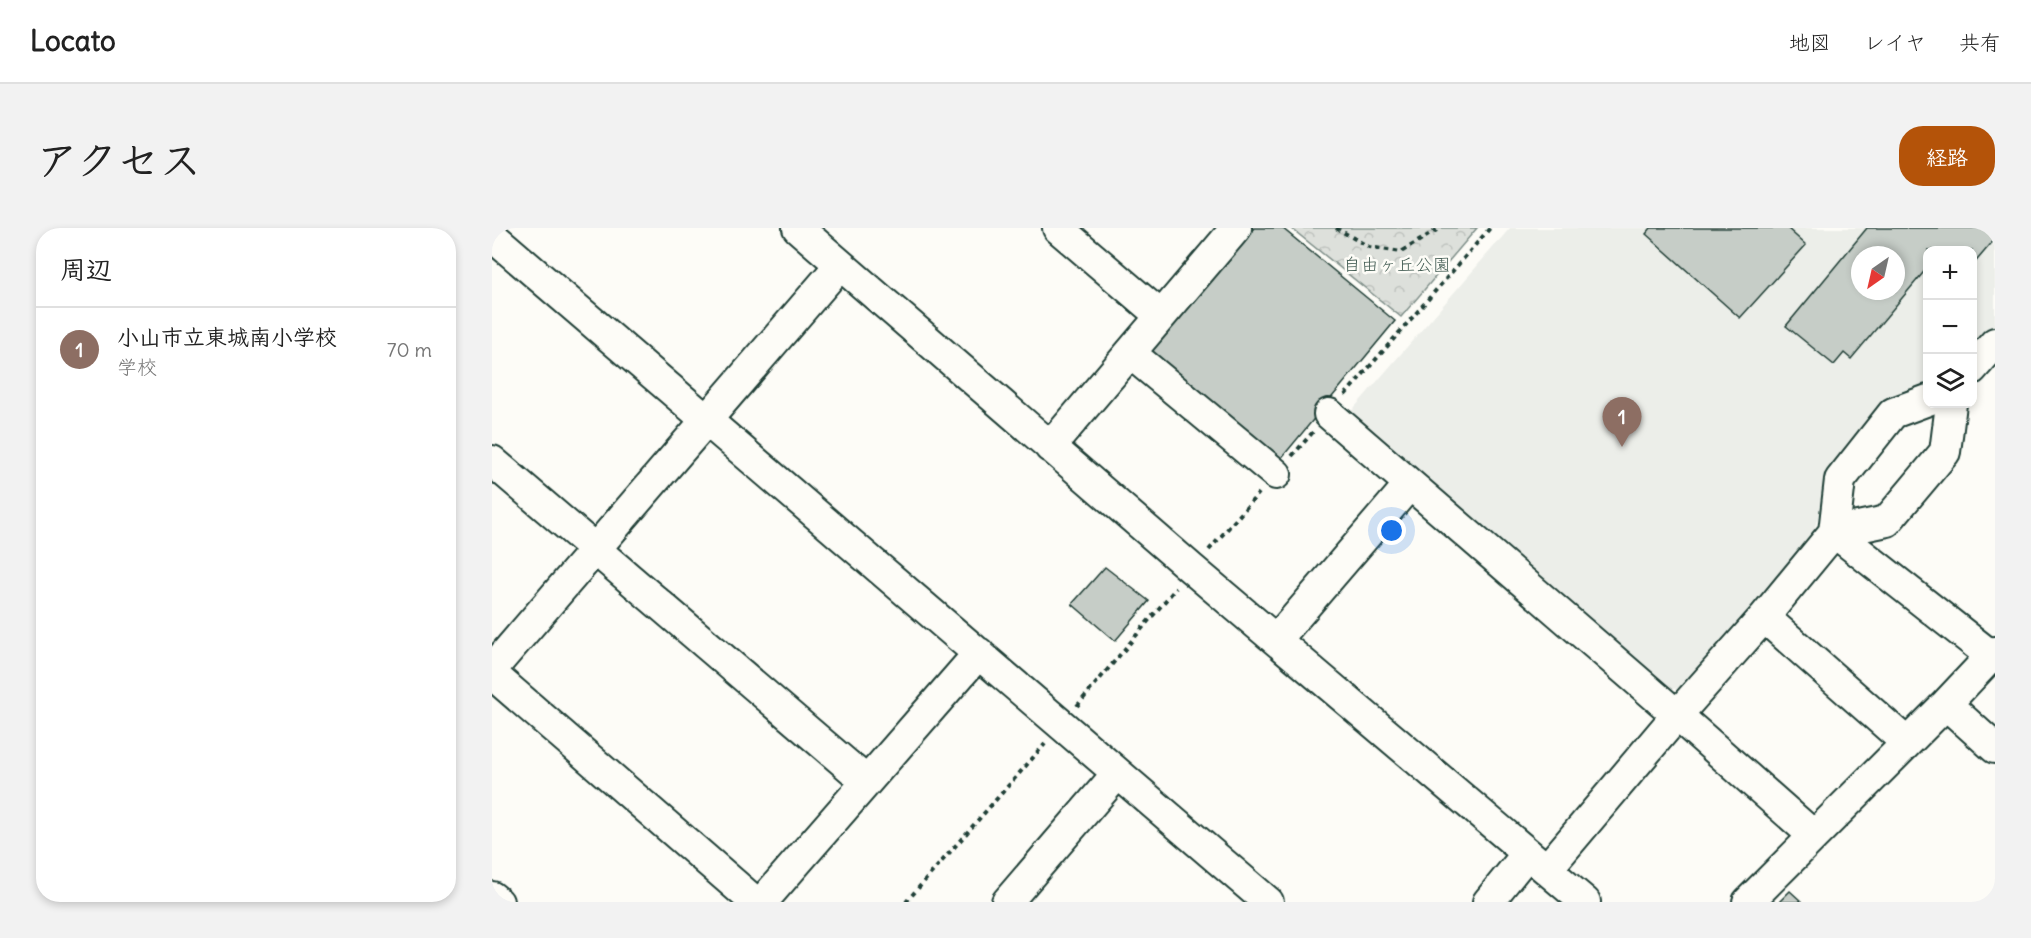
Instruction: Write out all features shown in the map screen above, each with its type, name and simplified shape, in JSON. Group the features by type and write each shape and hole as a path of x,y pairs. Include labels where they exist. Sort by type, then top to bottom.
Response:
{"street":[{"path":"798,228 1050,447 1277,639 1556,883"},
{"path":"1058,228 1161,316"},
{"path":"1050,447 1236,228"},
{"path":"492,236 1268,902"},
{"path":"492,669 840,265"},
{"path":"1977,363 1995,343"},
{"path":"1130,353 1276,474"},
{"path":"1488,902 1556,883 1677,714 1764,617 1834,532 1840,480 1893,413 1923,402"},
{"path":"1834,532 1887,521 1945,452 1950,408"},
{"path":"1329,414 1677,714 1814,836"},
{"path":"492,461 866,781"},
{"path":"1277,639 1409,485"},
{"path":"1748,902 1994,656 1834,532"},
{"path":"1764,617 1907,743"},
{"path":"762,902 979,653"},
{"path":"492,674 755,902"},
{"path":"1946,704 1995,748"},
{"path":"1006,902 1117,774"},
{"path":"492,897 498,902"}],"path":[{"path":"1336,228 1369,247 1401,252 1440,228"},
{"path":"1480,228 1486,233"}],"shaded area":[{"path":"1510,228 1995,228 1995,327 1977,349 1977,246 1923,246 1923,387 1899,400 1830,480 1809,545 1687,688 1671,689 1348,415"}],"green space":[{"name":"自由ヶ丘公園","path":"1291,228 1477,228 1401,317"}],"building":[{"path":"1254,228 1282,228 1395,321 1279,461 1147,351"},
{"path":"1651,228 1787,228 1806,245 1740,318 1646,234"},
{"path":"1867,228 1995,228 1995,239 1977,260 1977,246 1923,246 1923,273 1905,294 1905,246 1852,246"},
{"path":"1851,247 1851,300 1900,300 1851,359 1844,353 1834,365 1786,326"},
{"path":"1105,567 1149,601 1115,641 1072,604"},
{"path":"1790,891 1802,902 1779,902"}],"place":[{"name":"小山市立東城南小学校","path":"1622,447"}]}
